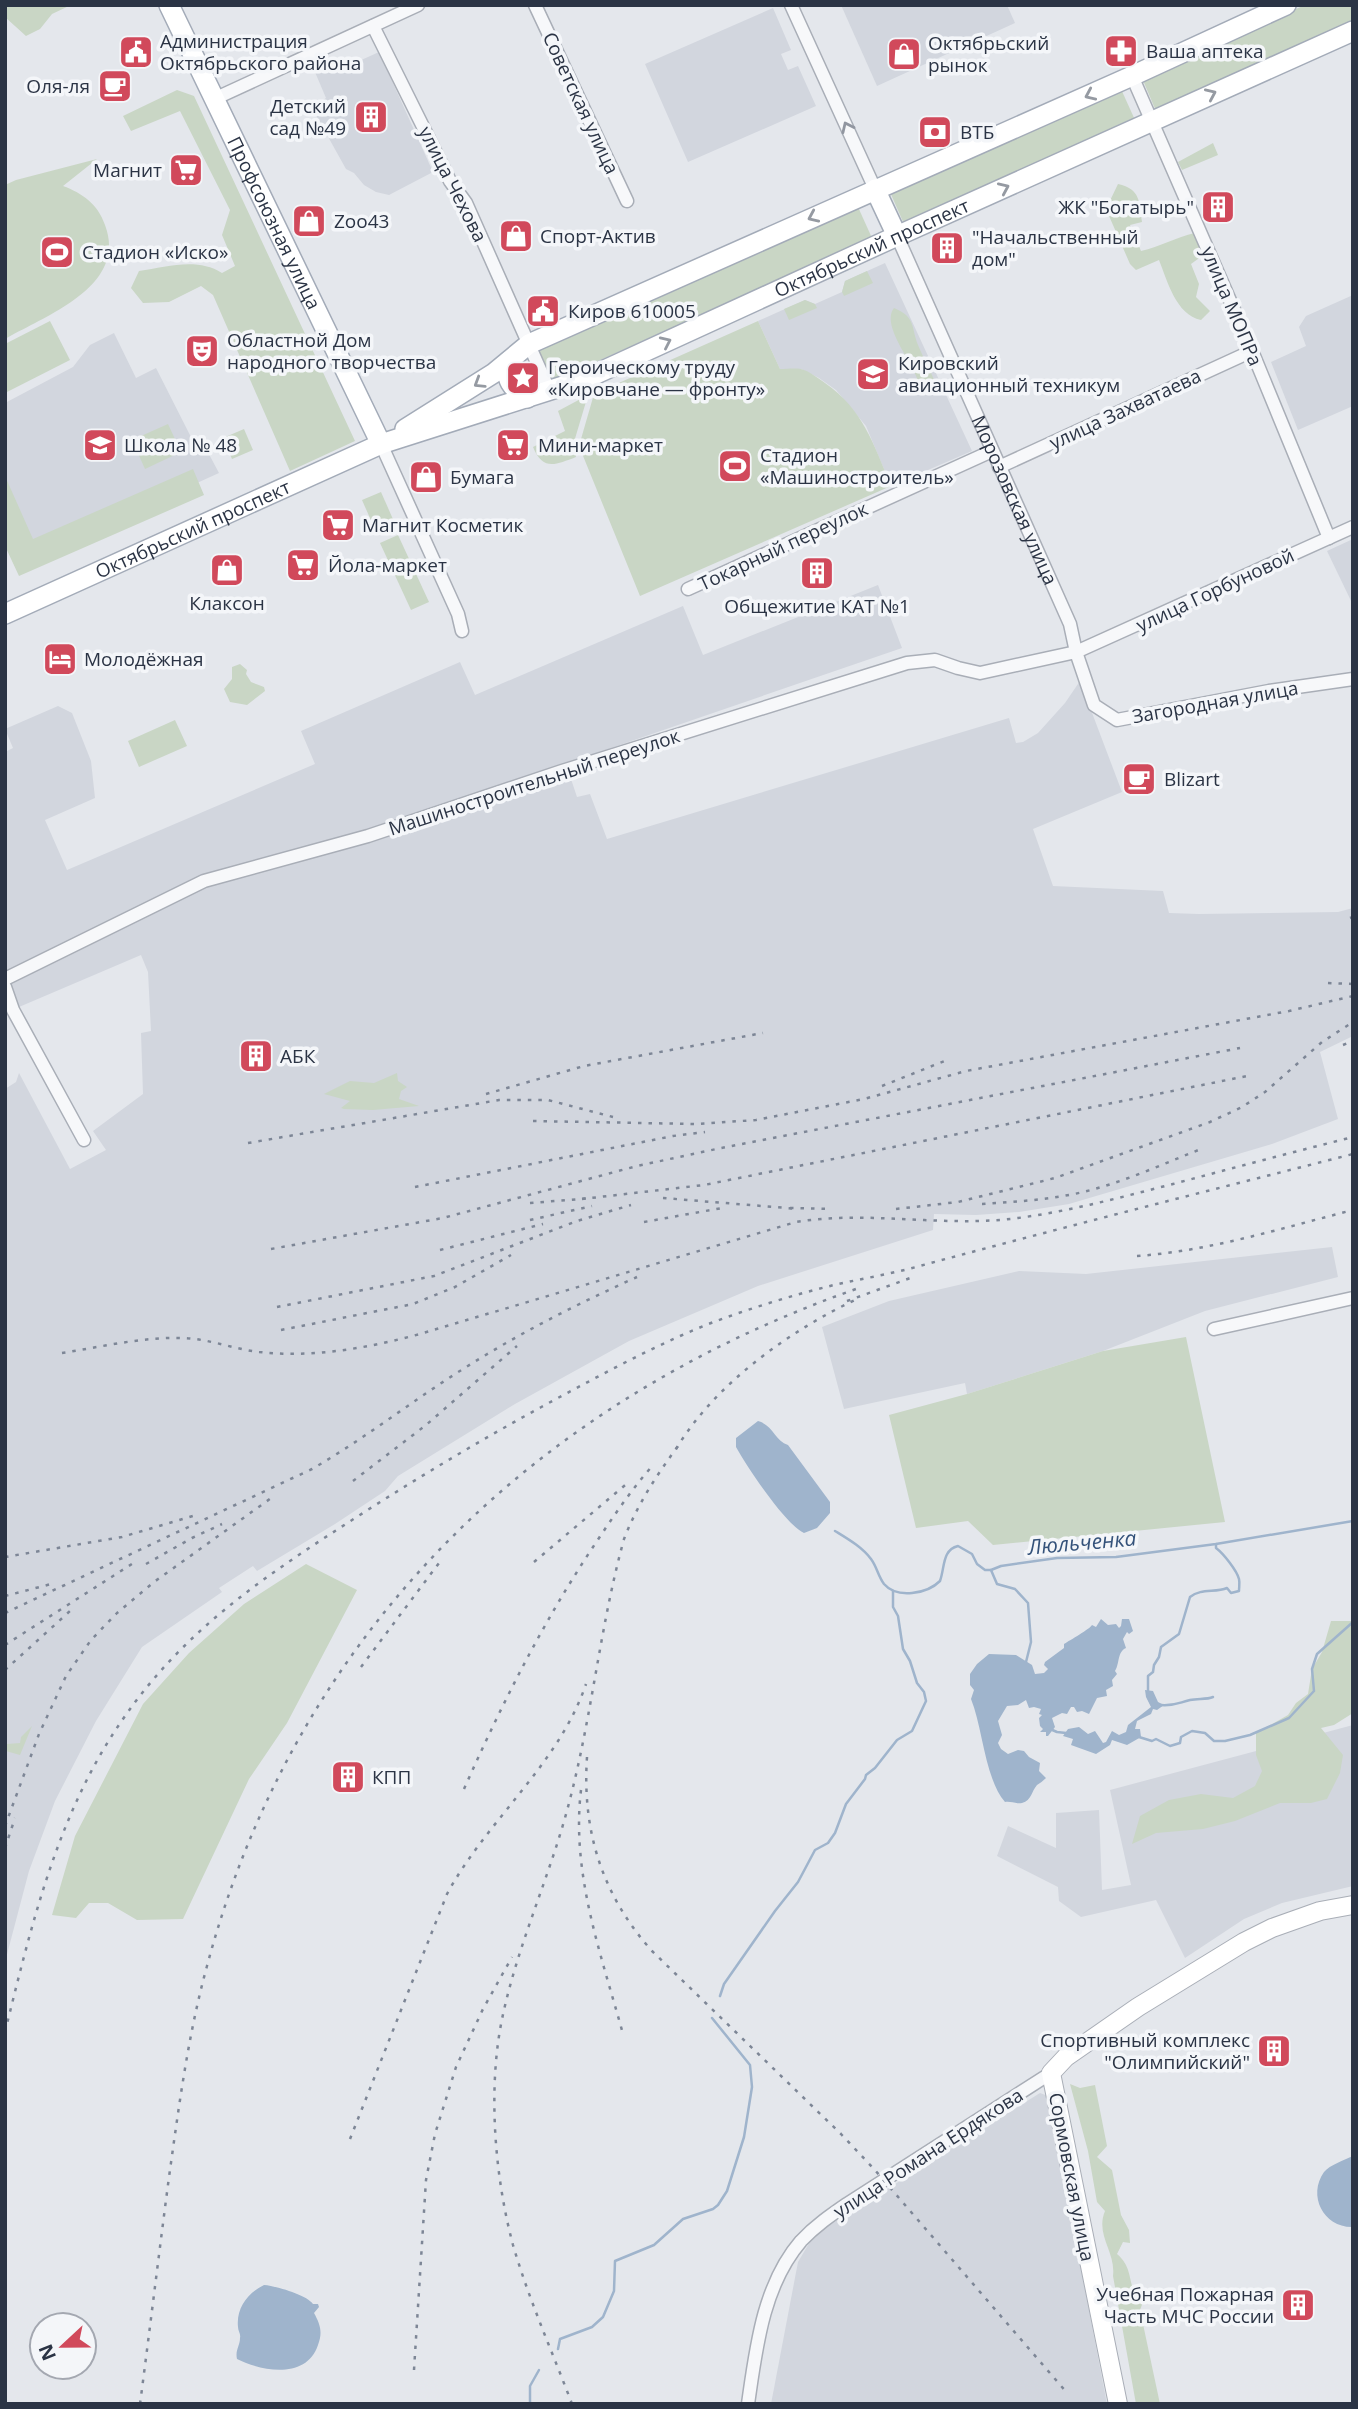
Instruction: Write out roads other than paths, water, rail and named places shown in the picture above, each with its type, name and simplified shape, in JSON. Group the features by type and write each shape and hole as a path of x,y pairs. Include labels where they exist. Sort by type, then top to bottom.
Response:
{"main road":[{"name":"Профсоюзная улица","path":"169,5 381,444"},
{"name":"Октябрьский проспект","path":"381,444 494,373 529,344 1286,5"},
{"name":"Октябрьский проспект","path":"5,614 381,444 585,379 1353,31"},
{"name":"Морозовская улица","path":"875,189 897,236"},
{"path":"509,361 507,368 510,385 527,398"}],"street":[{"path":"214,99 418,5"},
{"name":"Советская улица","path":"535,5 627,201"},
{"name":"Морозовская улица","path":"791,5 875,189"},
{"name":"улица Чехова","path":"373,26 450,181 466,202 550,392"},
{"name":"улица МОПРа","path":"1132,76 1252,351 1329,538"},
{"name":"Морозовская улица","path":"897,236 1070,624 1076,652"},
{"name":"улица Захватаева","path":"999,467 1252,351"},
{"name":"Профсоюзная улица","path":"381,444 458,614 462,631"},
{"name":"Токарный переулок","path":"688,589 992,451"},
{"name":"улица Горбуновой","path":"1076,652 1353,527"},
{"name":"Загородная улица","path":"1076,652 1094,705 1117,720 1269,691 1353,679"},
{"name":"Машиностроительный переулок","path":"5,979 204,881 368,836 562,771 907,663 935,660 980,673 1076,652"},
{"path":"5,986 13,1010 84,1140"},
{"path":"1214,1329 1353,1298"},
{"name":"улица Романа Ердякова","path":"748,2404 766,2306 779,2274 802,2241 819,2223 1051,2073 1066,2057 1138,2007 1244,1942 1320,1910 1353,1905"},
{"name":"Сормовская улица","path":"1051,2073 1118,2404"}],"water":[{"path":"758,1421 788,1445 830,1502 830,1513 817,1528 804,1533 787,1519 757,1481 736,1447 736,1438"},
{"path":"1101,1619 1108,1625 1116,1624 1119,1628 1122,1619 1129,1619 1133,1631 1129,1634 1127,1632 1123,1639 1126,1648 1120,1655 1115,1671 1117,1674 1112,1680 1113,1686 1106,1690 1107,1696 1097,1698 1089,1714 1077,1712 1071,1707 1067,1714 1062,1713 1052,1718 1055,1727 1046,1736 1046,1732 1040,1732 1043,1729 1039,1718 1042,1715 1039,1714 1041,1709 1029,1708 1026,1700 1018,1705 1007,1706 998,1721 1002,1735 998,1743 1001,1749 1008,1754 1024,1751 1040,1763 1039,1771 1046,1778 1037,1785 1025,1802 1005,1802 998,1792 989,1767 971,1699 974,1690 970,1685 970,1674 989,1654 1016,1655 1032,1665 1035,1674 1044,1673 1048,1669 1044,1665 1045,1662 1064,1648 1064,1644 1092,1625 1096,1627"},
{"path":"1145,1690 1153,1691 1158,1702 1164,1705 1157,1710 1153,1709 1151,1714 1137,1721 1135,1729 1140,1729 1141,1737 1127,1745 1112,1740 1110,1745 1096,1754 1071,1745 1073,1739 1063,1736 1068,1729 1079,1727 1088,1734 1095,1731 1103,1743 1112,1731 1119,1735 1126,1732 1128,1725 1151,1707"},
{"path":"1353,2156 1353,2227 1343,2226 1327,2216 1321,2209 1317,2191 1324,2172"},
{"path":"264,2285 291,2292 318,2304 319,2307 314,2313 320,2328 318,2345 312,2356 294,2368 271,2369 237,2359 241,2307 253,2292"}],"waterway":[{"name":"Люльченка","path":"835,1531 867,1555 884,1584 890,1589 912,1593 928,1589 940,1581 949,1551 958,1546 972,1554 977,1564 985,1570 991,1570 1001,1566 1057,1558 1116,1557 1216,1544 1353,1521"},
{"path":"1148,1694 1148,1676 1153,1672 1161,1647 1179,1634 1190,1597 1199,1592 1227,1588 1231,1593 1239,1591 1238,1576 1216,1548 1216,1544"},
{"path":"991,1570 997,1584 1015,1589 1028,1603 1031,1642 1026,1662"},
{"path":"720,1996 724,1984 798,1882 815,1850 828,1843 835,1833 846,1804 866,1775 897,1740 912,1731 926,1701 903,1649 898,1616 893,1607 893,1591"},
{"path":"1139,1737 1152,1741 1156,1739 1170,1746 1180,1743 1181,1737 1192,1731 1205,1733 1214,1741 1225,1741 1250,1735 1289,1718 1314,1691 1312,1669 1317,1654 1353,1622"},
{"path":"1161,1705 1213,1697"},
{"path":"1050,1729 1066,1733"},
{"path":"558,2349 560,2339 592,2327 603,2317 614,2291 615,2261 654,2245 683,2219 713,2209 727,2191 744,2137 752,2087 750,2065 712,2018"},
{"path":"530,2404 530,2386 539,2370"}],"railway":[{"path":"1328,983 1353,984"},
{"path":"533,1121 696,1124 756,1120 864,1099 966,1071 1289,1011 1353,996"},
{"path":"896,1209 958,1202 1055,1178 1210,1122 1242,1107 1265,1092 1322,1042 1353,1022"},
{"path":"486,1094 584,1066 763,1033"},
{"path":"1343,1045 1353,1041"},
{"path":"271,1249 443,1218 637,1166 721,1148 1240,1048"},
{"path":"882,1086 947,1060"},
{"path":"582,1199 704,1185 1252,1075"},
{"path":"248,1143 499,1100 548,1100 613,1117"},
{"path":"415,1187 705,1132"},
{"path":"62,1353 165,1338 190,1338 249,1351 279,1354 320,1353 380,1344 796,1222 852,1218 990,1221 1038,1215 1116,1199 1353,1137"},
{"path":"982,1204 1051,1198 1090,1190 1201,1149"},
{"path":"5,2032 37,1910 64,1830 100,1755 123,1719 174,1656 202,1629 263,1580 329,1535 473,1445 632,1359 711,1323 819,1289 915,1267 1353,1154"},
{"path":"530,1203 593,1198"},
{"path":"663,1198 799,1209"},
{"path":"277,1307 434,1276 577,1221 631,1205"},
{"path":"530,1220 592,1206"},
{"path":"644,1222 722,1208"},
{"path":"790,1208 832,1209"},
{"path":"1137,1256 1219,1244 1353,1210"},
{"path":"440,1250 543,1224"},
{"path":"281,1330 413,1304 455,1287 511,1255"},
{"path":"5,1613 312,1469 484,1356 548,1320 637,1277"},
{"path":"847,1301 913,1277"},
{"path":"140,2404 176,2124 200,1992 247,1846 301,1735 367,1635 444,1545 533,1465 632,1395 740,1337 856,1289"},
{"path":"676,1449 692,1425 732,1381 780,1343 857,1299"},
{"path":"353,1481 426,1425 517,1346"},
{"path":"572,2404 526,2286 506,2217 495,2128 494,2097 499,2038 518,1958 569,1803 624,1539 649,1489 681,1442"},
{"path":"464,1789 507,1697 555,1608 613,1517 654,1464"},
{"path":"534,1562 630,1481"},
{"path":"5,1826 39,1734 66,1676 91,1640 117,1613 154,1582 274,1496"},
{"path":"5,1557 122,1537 196,1515"},
{"path":"146,1564 222,1524"},
{"path":"5,1645 135,1562"},
{"path":"361,1667 439,1563"},
{"path":"5,1596 55,1583"},
{"path":"5,1670 70,1611"},
{"path":"350,2139 447,1894 463,1867 559,1740 586,1684"},
{"path":"587,1757 586,1784 592,1836 608,1885 635,1930 652,1951 874,2169 1068,2394"},
{"path":"581,1790 579,1821 584,1883 597,1944 623,2034"},
{"path":"5,1848 15,1818"},
{"path":"414,2370 426,2180 435,2134 456,2067 483,2009 512,1957"}],"place":[{"name":"Ваша аптека","path":"1121,51"},
{"name":"Администрация Октябрьского района","path":"136,52"},
{"name":"Октябрьский рынок","path":"904,54"},
{"name":"Оля-ля","path":"115,86"},
{"name":"Детский сад №49","path":"371,117"},
{"name":"ВТБ","path":"935,132"},
{"name":"Магнит","path":"186,170"},
{"name":"ЖК \"Богатырь\"","path":"1218,207"},
{"name":"Zoo43","path":"309,221"},
{"name":"Спорт-Актив","path":"516,236"},
{"name":"\"Начальственный дом\"","path":"947,248"},
{"name":"Стадион «Иско»","path":"57,252"},
{"name":"Киров 610005","path":"543,311"},
{"name":"Областной Дом народного творчества","path":"202,351"},
{"name":"Кировский авиационный техникум","path":"873,374"},
{"name":"Героическому труду «Кировчане — фронту»","path":"523,378"},
{"name":"Школа № 48","path":"100,445"},
{"name":"Мини-маркет","path":"513,445"},
{"name":"Стадион «Машиностроитель»","path":"735,466"},
{"name":"Бумага","path":"426,477"},
{"name":"Магнит Косметик","path":"338,525"},
{"name":"Йола-маркет","path":"303,565"},
{"name":"Клаксон","path":"227,570"},
{"name":"Общежитие КАТ №1","path":"817,573"},
{"name":"Молодёжная","path":"60,659"},
{"name":"Blizart","path":"1139,779"},
{"name":"АБК","path":"256,1056"},
{"name":"КПП","path":"348,1777"},
{"name":"Спортивный комплекс \"Олимпийский\"","path":"1274,2051"},
{"name":"Учебная Пожарная Часть МЧС России","path":"1298,2305"}]}
